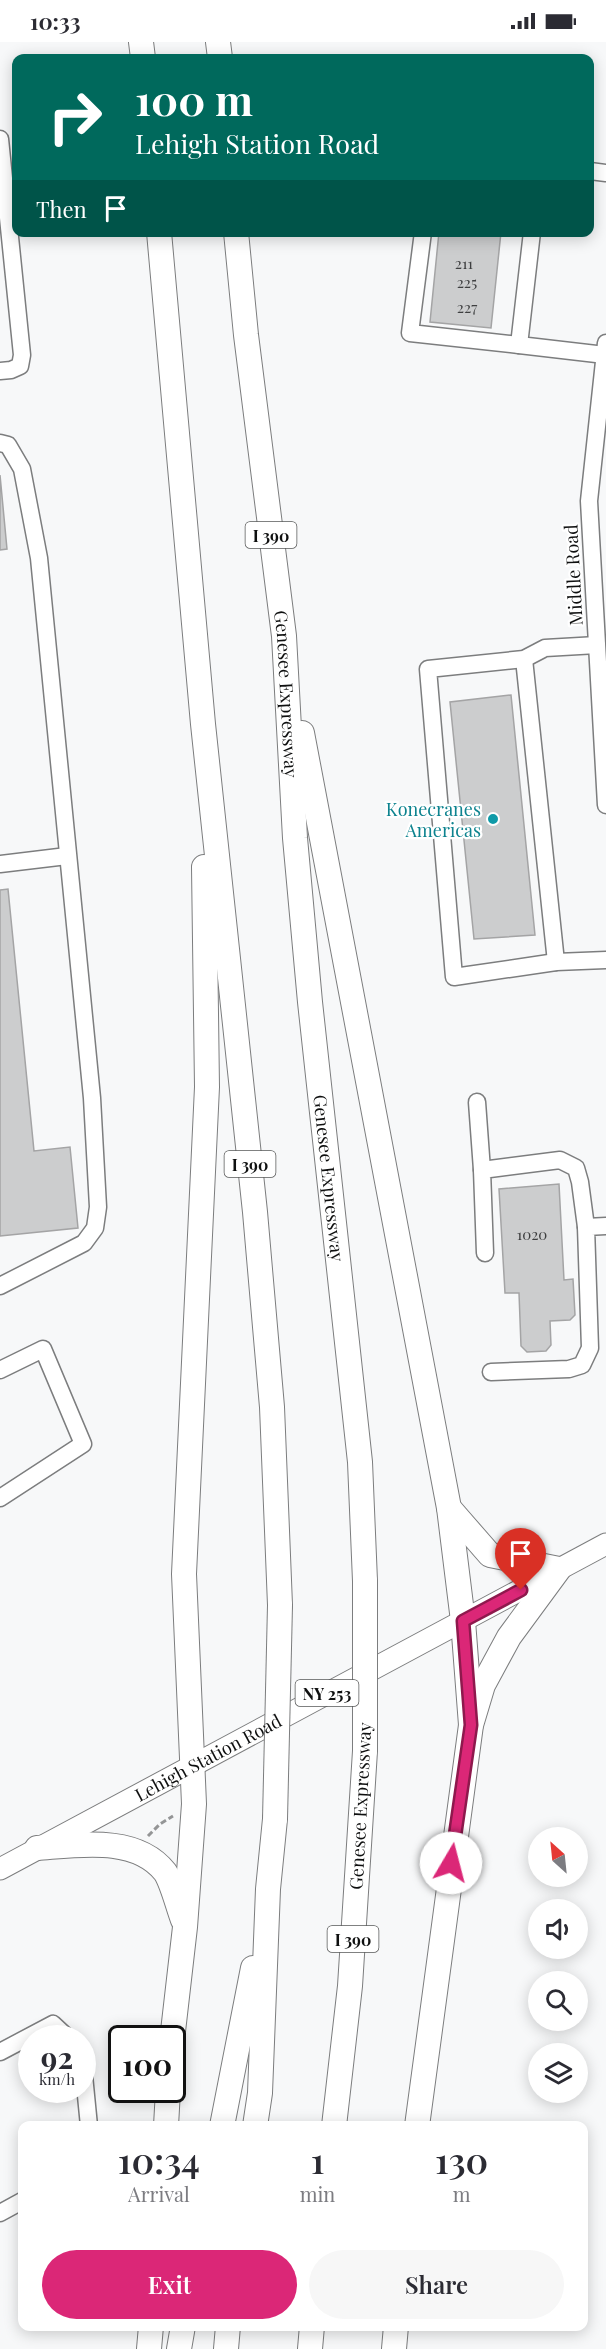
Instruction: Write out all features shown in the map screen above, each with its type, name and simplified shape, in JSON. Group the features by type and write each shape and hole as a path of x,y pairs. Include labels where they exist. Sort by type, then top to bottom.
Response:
{"highway":[{"name":"I 390","path":"159,237 203,724 272,1407 280,1605 275,1819 268,1889 260,2093 256,2121"},
{"name":"Genesee Expressway","path":"236,237 246,335 284,636 296,850 310,1002 360,1462 365,1581 365,1751 350,1986 335,2121"},
{"path":"284,636 449,1508 463,1621 471,1725"},
{"path":"174,2025 185,1927 194,1804 184,1574 207,1087 203,724"},
{"path":"418,2121 471,1725 483,1684 509,1637 560,1569 490,1555 449,1508"},
{"path":"37,1848 80,1845 122,1846 148,1857 166,1873 185,1927"},
{"path":"223,2121 268,1889"},
{"path":"166,2121 167,2103"},
{"path":"149,2349 151,2331"},
{"path":"179,2349 182,2331"},
{"path":"226,2349 228,2331"},
{"path":"310,2349 312,2331"},
{"path":"394,2349 396,2331"}],"main road":[{"name":"Lehigh Station Road","path":"0,1869 606,1544"}],"street":[{"path":"0,139 22,355 20,366 0,371"},
{"path":"422,237 410,333 519,345 605,349"},
{"path":"519,345 531,237"},
{"name":"Middle Road","path":"605,349 588,501 600,606 597,645 606,803"},
{"path":"0,443 8,445 21,469 39,558 92,1098 98,1207 95,1228 84,1243 0,1286"},
{"path":"597,645 545,648 524,658 428,669 454,977 556,962 606,960"},
{"path":"524,658 556,962"},
{"path":"0,864 67,856"},
{"path":"477,1102 485,1252"},
{"path":"482,1170 560,1160 576,1168 586,1227 590,1348 582,1365 569,1369 491,1371"},
{"path":"586,1227 606,1226"},
{"path":"0,1370 43,1349 83,1444 0,1498"},
{"path":"0,2052 18,2042"},
{"path":"87,2103 89,2121"},
{"path":"0,2213 18,2203"}],"path":[{"path":"147,1837 160,1824 175,1815"}],"building":[{"path":"438,237 500,237 491,328 430,322"},
{"path":"0,475 7,549 0,550"},
{"name":"Konecranes Americas","path":"511,695 535,935 474,939 450,702"},
{"path":"8,889 34,1151 70,1147 78,1228 0,1236 0,890"},
{"path":"559,1184 564,1280 573,1279 575,1315 570,1320 550,1321 551,1345 546,1351 527,1352 521,1346 519,1293 505,1293 499,1189"}],"place":[{"name":"Konecranes Americas","path":"493,819"}],"route":[{"path":"451,1863 471,1725 463,1621 521,1590"}]}
